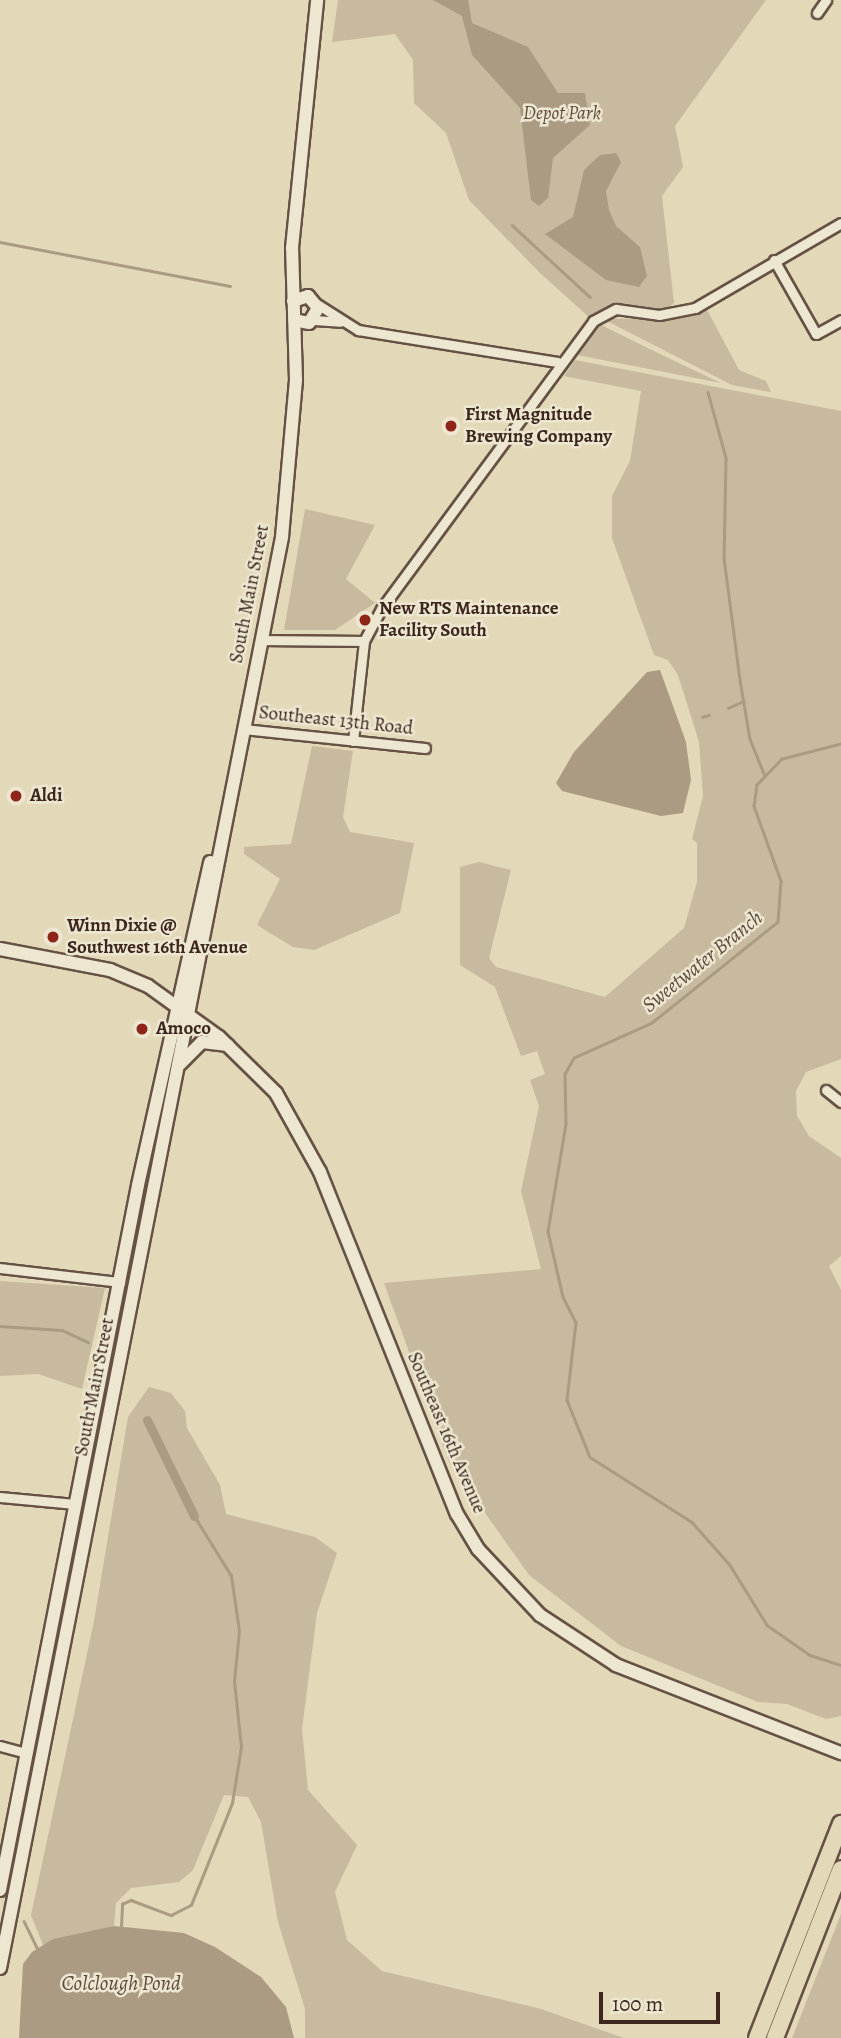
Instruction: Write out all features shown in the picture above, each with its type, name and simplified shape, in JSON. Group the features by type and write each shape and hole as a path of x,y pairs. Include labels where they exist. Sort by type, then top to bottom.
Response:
{"highway":[{"path":"757,2038 841,1824"},
{"path":"775,2038 841,1869"}],"main road":[{"path":"299,168 297,105 309,0"},
{"path":"296,238 313,300 293,301 299,168 317,0"},
{"name":"South Main Street","path":"296,380 312,321 313,300"},
{"name":"South Main Street","path":"0,1890 138,1185 182,1008 262,640 291,480 296,380 293,301"},
{"path":"294,320 312,321"},
{"name":"Southeast 16th Avenue","path":"3,953 110,970 182,1008 231,1047 276,1093 312,1153 436,1469 485,1557 578,1644 841,1753"},
{"name":"South Main Street","path":"0,1968 155,1191 177,1070 182,1008"},
{"path":"177,1070 201,1042 231,1047"},
{"path":"138,1185 155,1191"},
{"path":"120,1282 135,1285"},
{"path":"76,1503 91,1508"},
{"path":"27,1753 43,1757"}],"street":[{"path":"817,13 826,0"},
{"path":"353,741 364,641 557,362 596,318 616,309 687,311 841,223"},
{"path":"774,260 816,334 841,320"},
{"path":"313,300 342,322 362,331 557,362"},
{"path":"312,321 342,322"},
{"path":"262,640 364,641"},
{"name":"Southeast 13th Road","path":"243,729 425,748"},
{"path":"826,1090 841,1102"},
{"path":"0,1268 120,1282"},
{"path":"0,1497 76,1503"},
{"path":"0,1746 27,1753"}],"green space":[{"name":"Depot Park","path":"338,0 766,0 675,126 683,167 662,196 674,303 663,311 617,305 589,317 540,273 469,200 446,133 414,103 413,60 395,34 332,42"},
{"path":"706,308 739,370 766,381 771,392 732,385 603,319 676,318"},
{"path":"597,323 662,355 721,383 572,354"},
{"path":"575,360 841,411 841,1059 806,1072 796,1091 797,1116 809,1136 841,1158 841,1256 829,1266 841,1290 841,1716 826,1719 787,1704 758,1702 621,1646 529,1575 449,1462 384,1283 541,1269 521,1191 539,1106 530,1080 545,1074 537,1051 521,1056 495,987 460,965 460,867 479,862 511,870 489,958 496,967 605,997 684,928 697,882 697,843 692,839 703,796 699,742 678,675 668,660 654,655 612,538 612,496 630,461 641,391 564,376"},
{"path":"305,509 375,525 346,579 375,603 335,630 284,630"},
{"path":"312,746 353,751 343,817 350,832 414,843 400,913 314,950 293,947 257,925 280,879 244,854 244,847 291,844"},
{"path":"0,1281 105,1288 82,1389 38,1374 0,1376"},
{"path":"149,1387 171,1393 185,1411 187,1428 220,1485 226,1514 315,1537 337,1553 317,1613 302,1729 308,1790 357,1845 335,1892 347,1940 382,1971 541,2009 624,2038 305,2038 305,2009 278,1922 261,1822 248,1797 224,1795 193,1870 179,1882 131,1888 116,1903 114,1926 43,1945 31,1915 94,1621 128,1417"},
{"path":"841,1914 841,2038 792,2038"}],"water":[{"path":"433,0 468,0 472,23 528,47 558,93 585,93 590,125 553,158 548,198 539,206 531,200 520,108 472,55 462,16"},
{"path":"616,153 621,162 606,191 609,210 616,226 640,247 647,276 639,287 606,280 545,234 573,217 584,170 600,155"},
{"path":"660,670 686,742 691,780 683,813 661,816 562,791 556,783 574,752 647,672"},
{"name":"Colclough Pond","path":"114,1926 184,1933 215,1947 261,1977 286,2007 294,2038 19,2038 23,1964 32,1952 53,1939"}],"waterway":[{"path":"512,225 590,297"},
{"path":"0,242 230,286"},
{"path":"708,392 726,458 724,558 740,680 750,739 764,774"},
{"path":"728,708 744,701"},
{"path":"702,717 709,715"},
{"name":"Sweetwater Branch","path":"841,744 782,759 757,785 754,806 781,881 778,922 652,1023 574,1058 565,1074 566,1124 548,1231 563,1297 576,1322 567,1400 590,1457 692,1522 730,1565 767,1625 810,1655 841,1665"},
{"path":"0,1326 62,1330 88,1342"},
{"path":"147,1420 194,1516"},
{"path":"121,1926 122,1904 131,1900 171,1915 191,1905 232,1803 241,1747 234,1681 239,1631 231,1576 194,1516"},
{"path":"24,1921 37,1948"}],"place":[{"name":"First Magnitude Brewing Company","path":"451,426"},
{"name":"New RTS Maintenance Facility South","path":"365,620"},
{"name":"Aldi","path":"16,796"},
{"name":"Winn Dixie @ Southwest 16th Avenue","path":"53,937"},
{"name":"Amoco","path":"142,1029"}]}
